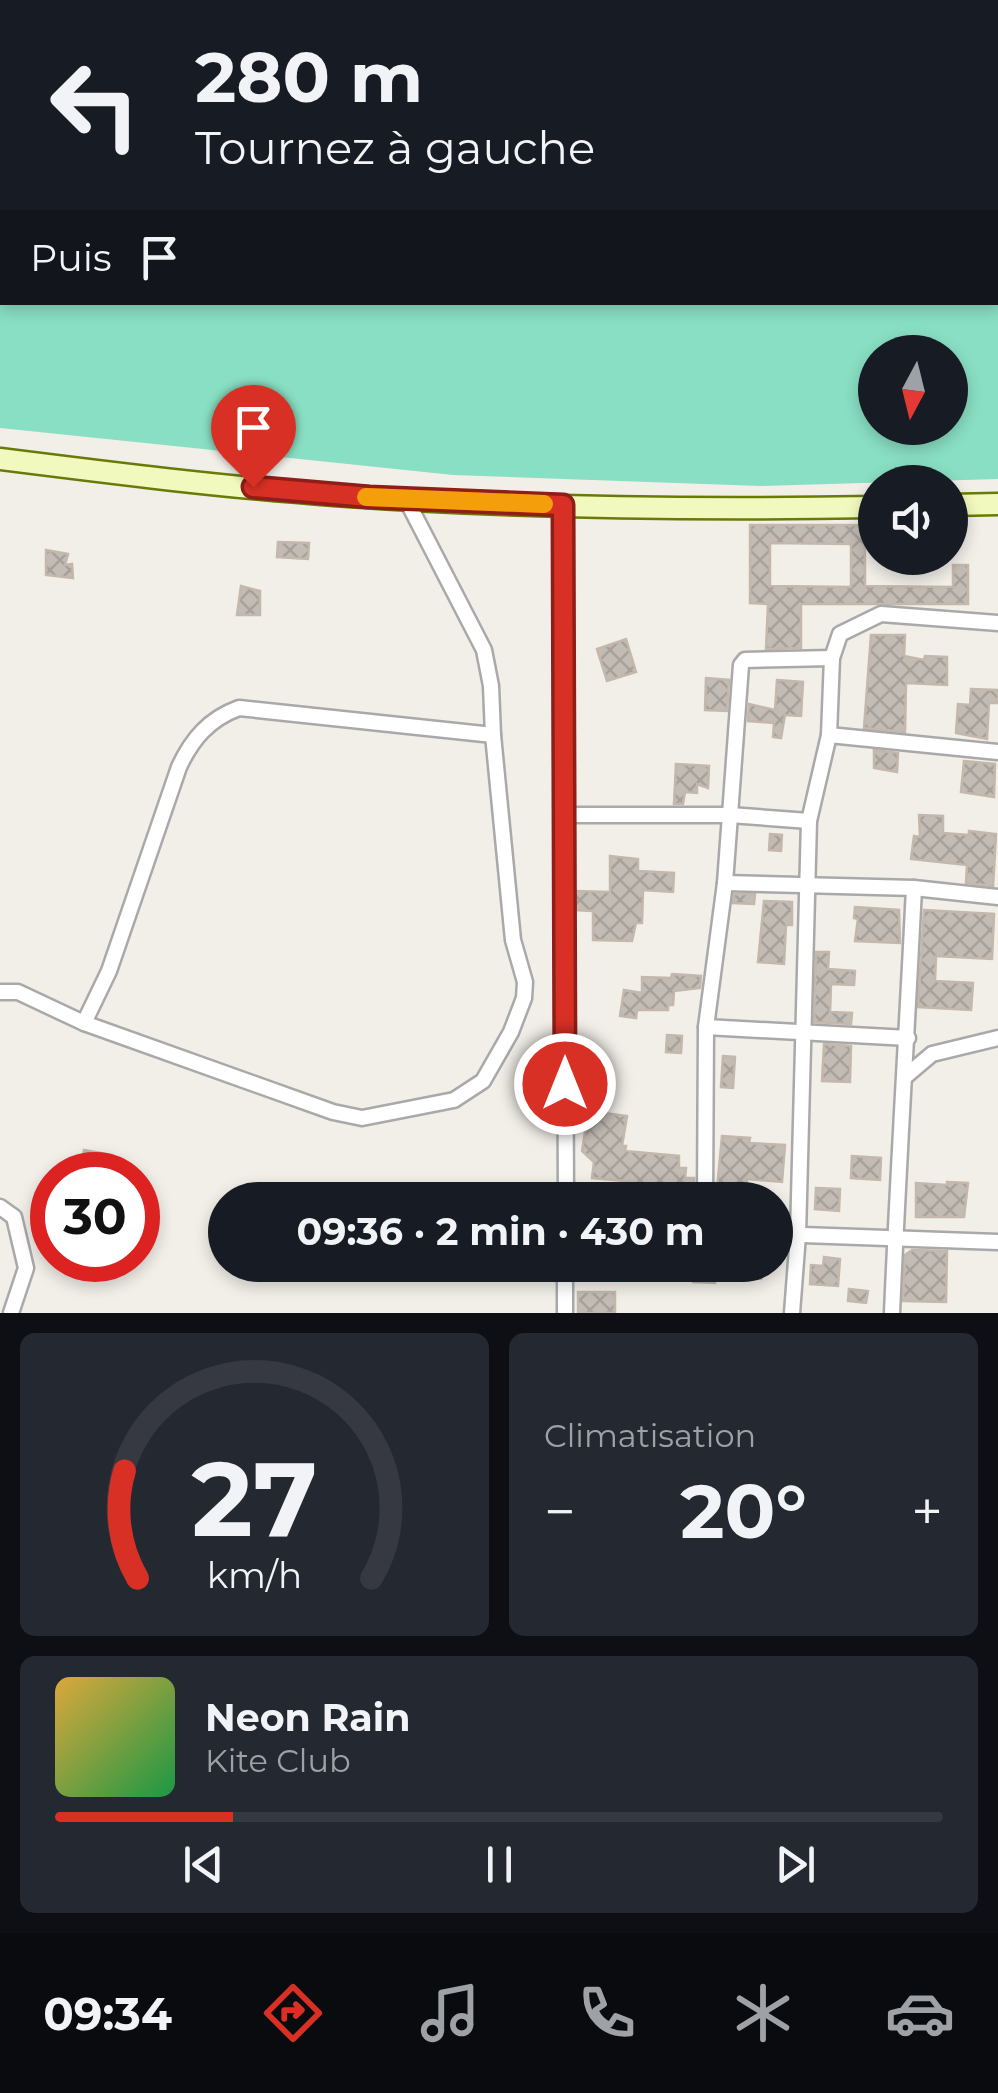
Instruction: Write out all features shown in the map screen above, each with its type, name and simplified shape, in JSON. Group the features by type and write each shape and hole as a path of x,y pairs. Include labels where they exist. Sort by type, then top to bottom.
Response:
{"main road":[{"path":"0,459 332,495 563,505 858,507"},
{"path":"968,505 998,504"}],"street":[{"path":"0,992 18,992 84,1023 333,1112 362,1118 454,1100 483,1081 518,1017 525,982 514,940 491,686 484,650 406,499"},
{"path":"563,505 566,1182"},
{"path":"792,1313 798,1235 809,822 829,736 832,658 840,634 881,614 998,623"},
{"path":"705,1182 706,1027 726,883 740,665 744,660 832,658"},
{"path":"84,1023 109,971 178,766 190,744 218,716 239,708 493,736"},
{"path":"829,736 998,752"},
{"path":"564,815 730,815 809,822"},
{"path":"726,883 914,888 998,897"},
{"path":"892,1313 914,888"},
{"path":"706,1027 908,1038"},
{"path":"906,1076 932,1054 998,1038"},
{"path":"0,1206 14,1217 26,1268 11,1313"},
{"path":"793,1235 998,1242"},
{"path":"564,1313 565,1282"}],"green space":[{"path":"0,305 998,305 998,479 968,480 968,465 858,465 858,483 760,486 453,475 0,428"}],"building":[{"path":"750,525 858,525 858,575 865,575 865,586 953,587 953,575 968,575 968,604 801,604 801,648 766,649 768,604 750,603","holes":["770,543 851,544 851,587 770,586"]},
{"path":"278,542 309,543 308,559 277,557"},
{"path":"46,550 68,554 65,565 72,564 73,578 46,575"},
{"path":"241,586 260,591 260,615 237,615"},
{"path":"871,635 905,635 904,656 924,660 925,656 947,657 947,685 906,683 905,732 864,728"},
{"path":"626,639 636,672 607,681 597,649"},
{"path":"706,678 729,680 727,711 705,710"},
{"path":"777,680 803,682 801,716 785,715 781,738 773,737 774,723 748,721 749,704 775,710"},
{"path":"971,689 998,690 998,703 989,703 987,739 956,733 958,704 970,705"},
{"path":"874,750 898,753 897,772 874,768"},
{"path":"964,761 995,764 994,797 961,792"},
{"path":"676,764 709,766 708,788 697,784 697,793 685,792 683,804 674,804"},
{"path":"919,815 943,816 943,833 996,834 993,886 966,883 967,865 911,859 914,836 920,837"},
{"path":"770,834 782,835 781,851 769,850"},
{"path":"610,856 638,859 638,871 674,873 673,892 643,890 642,923 636,923 632,941 593,940 593,911 575,910 575,891 610,892"},
{"path":"734,894 755,894 754,904 733,903"},
{"path":"764,901 792,902 792,925 786,925 784,964 758,962"},
{"path":"855,907 899,910 900,943 855,941"},
{"path":"924,910 994,914 992,959 936,956 935,981 973,983 971,1010 918,1007"},
{"path":"816,952 829,952 828,969 855,971 854,985 831,984 830,1012 852,1013 851,1024 814,1022"},
{"path":"672,974 701,976 700,988 674,991 673,1005 668,1005 668,1010 637,1010 636,1018 620,1016 624,990 642,993 642,977 671,978"},
{"path":"667,1035 682,1036 681,1053 666,1052"},
{"path":"824,1044 851,1046 850,1082 822,1081"},
{"path":"723,1056 735,1057 733,1088 721,1087"},
{"path":"597,1112 627,1116 622,1146 626,1146 625,1151 679,1156 679,1168 686,1168 685,1178 694,1178 694,1182 592,1178 594,1162 582,1151 587,1119 596,1120"},
{"path":"722,1136 750,1138 749,1143 785,1145 782,1182 718,1182"},
{"path":"852,1156 881,1158 880,1180 851,1178"},
{"path":"916,1183 968,1183 964,1217 916,1217"},
{"path":"816,1188 840,1189 839,1211 815,1209"},
{"path":"912,1250 947,1251 946,1302 903,1301 905,1255"},
{"path":"824,1257 840,1259 838,1286 810,1284 811,1265 823,1266"},
{"path":"849,1289 868,1291 866,1303 848,1301"},
{"path":"578,1292 615,1292 615,1313 578,1313"}],"slow traffic":[{"path":"366,497 544,504"}],"route":[{"path":"253,487 332,495 563,505 565,1084"}]}
